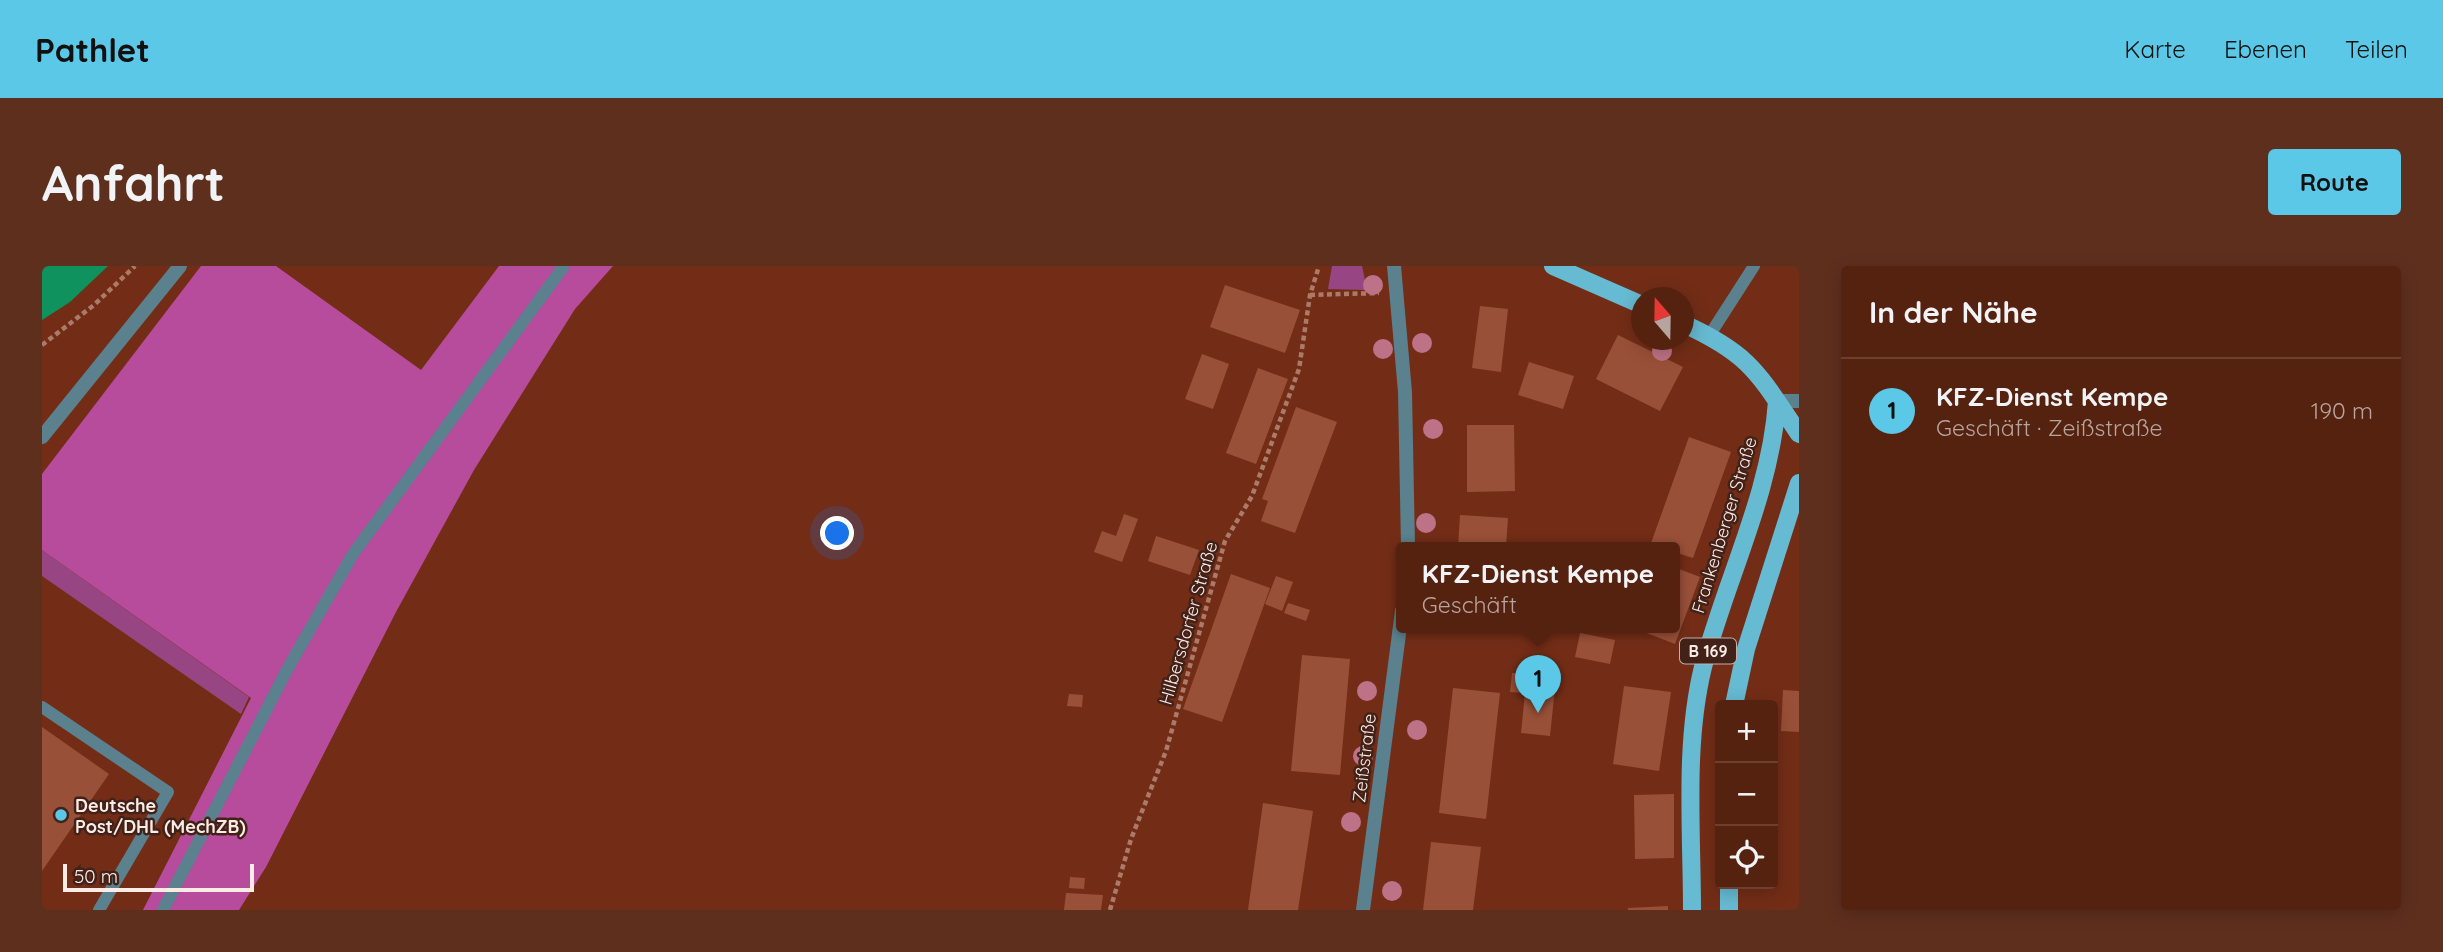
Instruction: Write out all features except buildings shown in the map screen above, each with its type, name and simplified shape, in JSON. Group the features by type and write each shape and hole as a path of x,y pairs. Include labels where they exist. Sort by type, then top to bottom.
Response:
{"main road":[{"path":"1561,268 1631,300"},
{"path":"1694,329 1742,356 1758,372 1799,434"},
{"name":"Frankenberger Straße","path":"1692,910 1695,718 1703,669 1765,466 1775,426 1777,401"},
{"name":"B 169","path":"1735,700 1746,649 1799,483"},
{"path":"1729,889 1729,910"}],"street":[{"path":"42,438 180,266"},
{"path":"1394,266 1394,293 1405,392 1408,542"},
{"path":"1777,401 1799,401"},
{"name":"Zeißstraße","path":"1363,910 1399,633"}],"lane":[{"path":"163,910 288,668 353,554 564,266"},
{"path":"1709,336 1754,266"},
{"path":"42,707 168,792 99,910"}],"path":[{"path":"42,345 94,305 135,266"},
{"name":"Hilbersdorfer Straße","path":"1110,910 1131,839 1166,751 1225,541 1252,496 1299,369 1310,295 1319,266"},
{"path":"1310,295 1394,293"}],"shaded area":[{"path":"42,266 108,266 70,302 42,320"},
{"path":"201,266 276,266 421,370 499,266 613,266 575,309 474,470 396,612 266,867 239,910 143,910 251,698 42,550 42,474"},
{"path":"1332,266 1362,266 1367,290 1328,289"},
{"path":"42,550 249,697 241,714 42,576"}],"place":[{"name":"KFZ-Dienst Kempe","path":"1538,713"},
{"name":"Deutsche Post/DHL (MechZB)","path":"61,815"}]}
